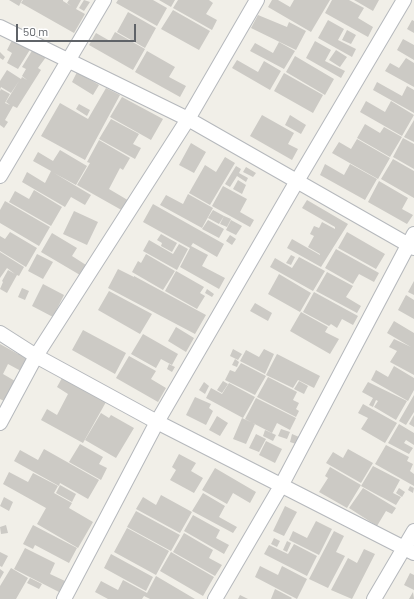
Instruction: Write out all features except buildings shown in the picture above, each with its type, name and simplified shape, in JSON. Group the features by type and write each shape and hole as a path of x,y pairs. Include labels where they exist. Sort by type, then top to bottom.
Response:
{"street":[{"path":"0,176 104,0"},
{"path":"0,423 36,356 188,119 257,0"},
{"path":"64,599 157,422 404,0"},
{"path":"0,28 188,119 297,181 412,242 281,486 215,599"},
{"path":"0,333 36,356 157,422 409,551"},
{"path":"374,599 409,551 414,531"}]}
